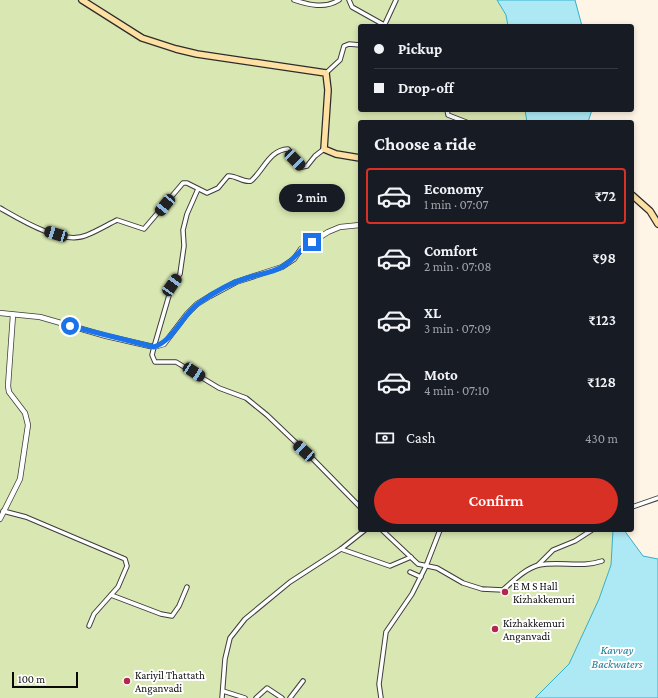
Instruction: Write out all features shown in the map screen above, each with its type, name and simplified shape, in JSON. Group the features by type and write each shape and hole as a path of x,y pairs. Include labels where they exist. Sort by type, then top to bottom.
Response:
{"main road":[{"path":"82,0 142,38 176,49 197,54 326,73 328,90 324,148 336,154 358,158"},
{"path":"634,197 650,211 658,224"}],"street":[{"path":"294,0 304,4 331,5 339,0"},
{"path":"349,0 352,7 382,24"},
{"path":"386,24 396,0"},
{"path":"326,73 340,60 344,46 349,44 358,45"},
{"path":"448,112 448,115 461,120"},
{"path":"0,208 27,224 56,234 75,237 86,236 117,220 144,229 183,183 187,183 207,193 218,188 228,176 232,176 247,182 251,181 270,158 280,150 288,149 292,153 295,160 302,167 307,166 324,148"},
{"path":"198,189 187,214 183,230 184,246 180,274 172,285 154,347 152,355 155,362 176,362 220,388 246,398 267,415 358,505"},
{"path":"0,312 12,315 40,317 106,336 154,347 164,344 187,314 197,304 210,296 236,282 282,267 294,259 301,249 328,232 340,227 358,225"},
{"path":"0,519 20,478 28,425 25,413 9,392 8,386 12,315"},
{"path":"634,506 658,498"},
{"path":"3,511 26,517 125,559 127,566 118,586 94,614 90,626"},
{"path":"222,698 225,658 230,638 245,619 290,582 340,549 362,532"},
{"path":"384,532 418,564 438,568 463,583 482,589 503,590 521,574 538,566 555,564 591,565 602,561"},
{"path":"381,698 379,684 386,632 412,594 426,566 439,532"},
{"path":"538,566 553,550 575,541 589,532"},
{"path":"340,549 390,566 411,557"},
{"path":"410,572 421,577"},
{"path":"111,595 161,614 172,616 179,606 187,587"},
{"path":"290,698 303,680"},
{"path":"256,698 267,688 282,698"},
{"path":"223,691 245,698"}],"green space":[{"path":"0,0 497,0 506,15 508,24 358,24 358,112 525,112 527,120 358,120 358,532 613,532 611,565 599,599 569,664 535,698 0,698"}],"water":[{"path":"497,0 575,0 581,24 508,24 506,15"},
{"path":"525,112 591,112 589,120 527,120"},
{"name":"Kavvay Backwaters","path":"613,532 625,532 643,556 658,559 658,698 535,698 569,664 599,599 611,565"}],"place":[{"name":"E M S Hall Kizhakkemuri","path":"505,592"},
{"name":"Kizhakkemuri Anganvadi","path":"495,629"},
{"name":"Kariyil Thattath Anganvadi","path":"127,681"}],"route":[{"path":"70,326 154,347 164,344 187,314 197,304 236,282 266,274 282,267 294,259 301,249 312,242"}]}
